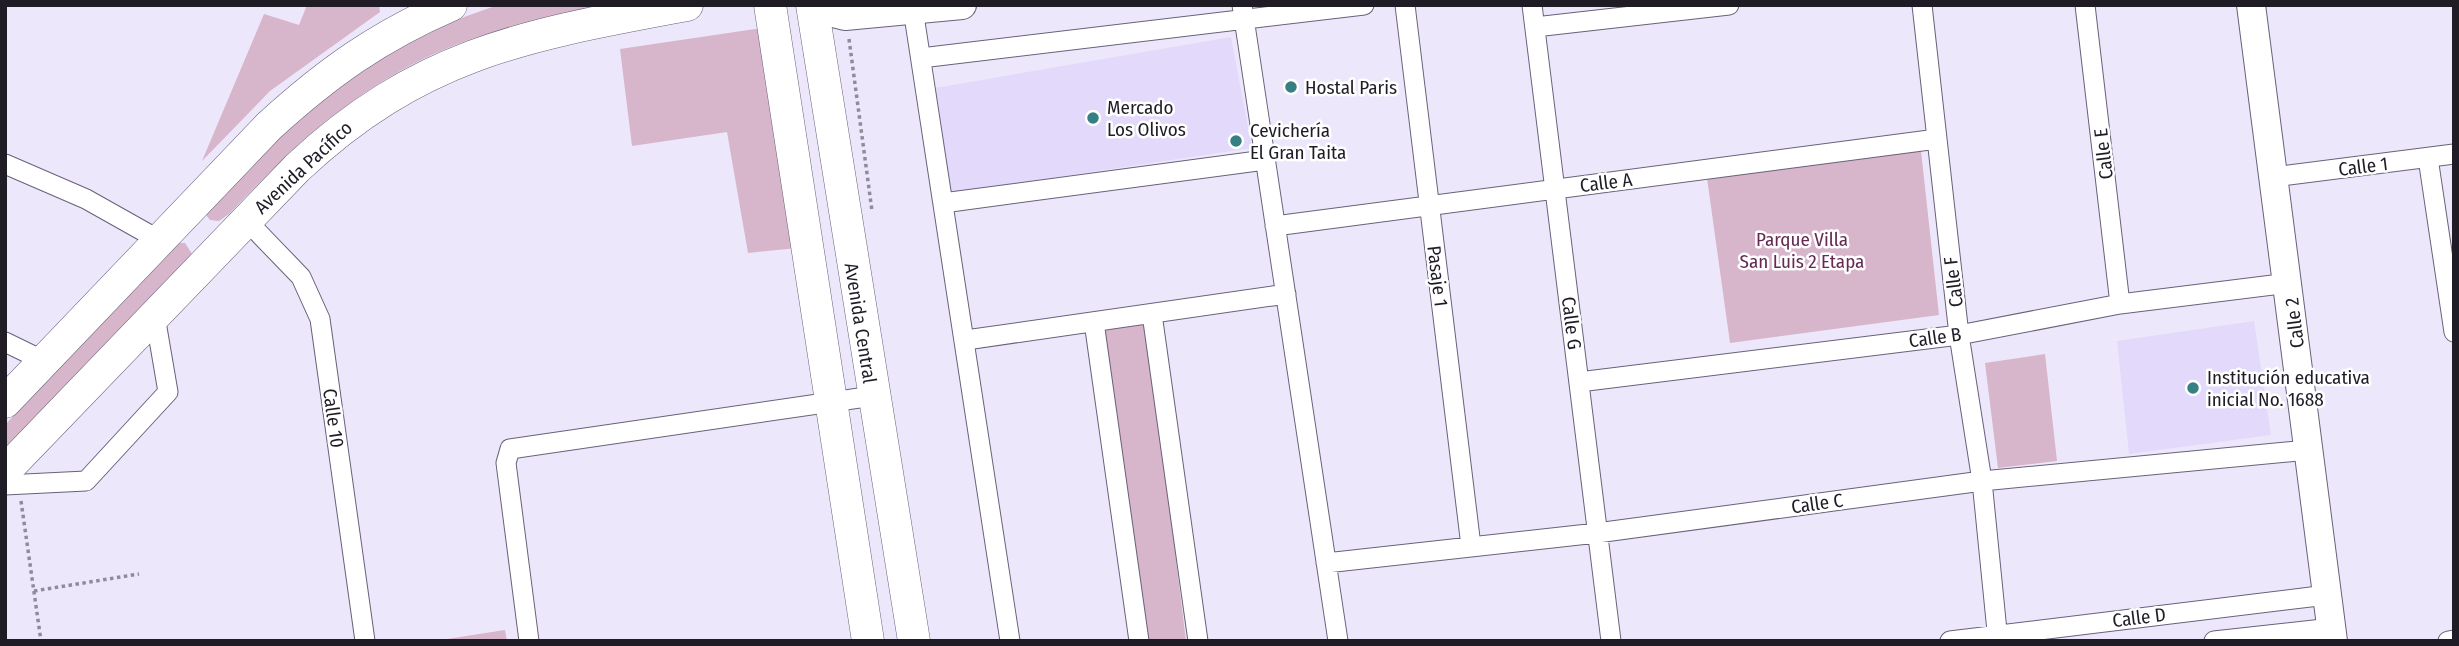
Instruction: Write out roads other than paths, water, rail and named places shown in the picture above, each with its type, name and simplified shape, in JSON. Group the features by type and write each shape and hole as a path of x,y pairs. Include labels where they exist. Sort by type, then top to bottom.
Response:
{"main road":[{"path":"5,402 181,216 314,85 360,51 407,24 451,5"},
{"name":"Avenida Pacífico","path":"10,480 155,316 246,220 332,134 373,105 454,61 534,35 687,5"},
{"name":"Avenida Central","path":"770,5 868,641"},
{"path":"812,6 845,16 961,5"},
{"name":"Calle 2","path":"2251,5 2333,634"},
{"name":"Avenida Central","path":"812,6 914,641"},
{"path":"181,216 218,250"}],"street":[{"path":"921,58 1243,13 1364,5"},
{"name":"Pasaje 1","path":"1405,5 1471,546"},
{"name":"Calle G","path":"1532,5 1611,641"},
{"path":"1535,27 1729,5"},
{"name":"Calle F","path":"1922,5 1959,335 1982,481 1998,637"},
{"name":"Calle E","path":"2085,5 2120,304"},
{"path":"913,9 966,340 1010,641"},
{"path":"1243,13 1338,641"},
{"name":"Calle A","path":"1275,226 1937,139"},
{"name":"Calle 1","path":"2273,177 2454,154"},
{"path":"2428,158 2453,320"},
{"path":"943,203 1265,160"},
{"path":"5,164 86,199 159,240"},
{"name":"Calle 10","path":"246,220 301,277 320,319 365,641"},
{"name":"Calle B","path":"1579,382 1959,335 2120,304 2289,283"},
{"path":"966,340 1286,294"},
{"path":"1152,314 1198,641"},
{"path":"10,480 86,481 168,392 155,316"},
{"path":"1094,322 1139,641"},
{"path":"5,342 44,361"},
{"path":"529,641 506,463 510,449 873,396"},
{"name":"Calle C","path":"1326,563 1598,533 1982,481 2308,450"},
{"name":"Calle D","path":"1950,641 2327,595"},
{"path":"2214,641 2333,634"},
{"path":"2448,641 2454,640"}],"place":[{"name":"Hostal Paris","path":"1291,87"},
{"name":"Mercado Los Olivos","path":"1093,118"},
{"name":"Cevichería El Gran Taita","path":"1236,141"},
{"name":"Institución educativa inicial No. 1688","path":"2193,388"}],"park label":[{"name":"Parque Villa San Luis 2 Etapa","path":"1802,250"}]}
